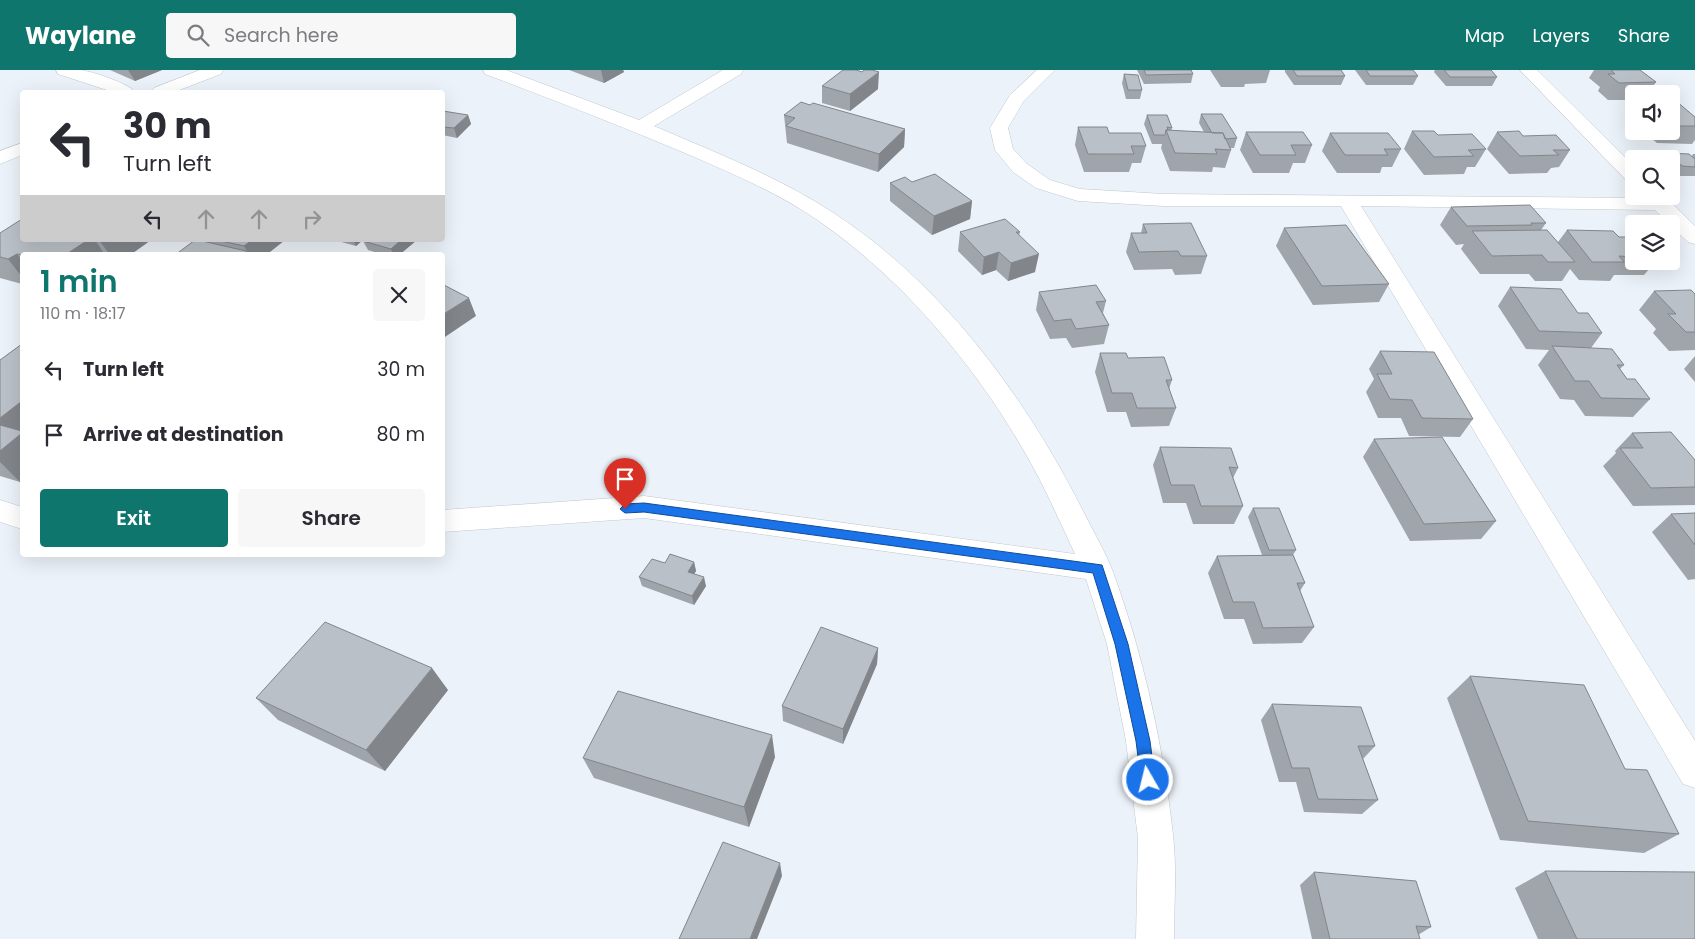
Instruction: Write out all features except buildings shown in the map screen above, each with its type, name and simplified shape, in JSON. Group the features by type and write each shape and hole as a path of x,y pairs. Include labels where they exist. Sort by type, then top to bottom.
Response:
{"street":[{"path":"64,70 106,83 122,90"},
{"path":"165,90 215,70"},
{"path":"491,70 640,127 738,169 784,192 825,216 861,242 899,274 956,337 1010,408 1053,479 1097,569 1122,644 1143,741 1156,838 1155,939"},
{"path":"640,127 735,70"},
{"path":"1047,70 1016,99 999,128 1004,150 1020,168 1043,184 1078,195 1120,199 1625,200"},
{"path":"1528,70 1625,168"},
{"path":"0,158 20,149"},
{"path":"1347,200 1695,772"},
{"path":"1661,205 1695,238"},
{"path":"445,521 644,507 1097,569"},
{"path":"0,511 20,517"}],"route":[{"path":"625,509 644,507 1097,569 1122,644 1143,741 1148,780"}]}
